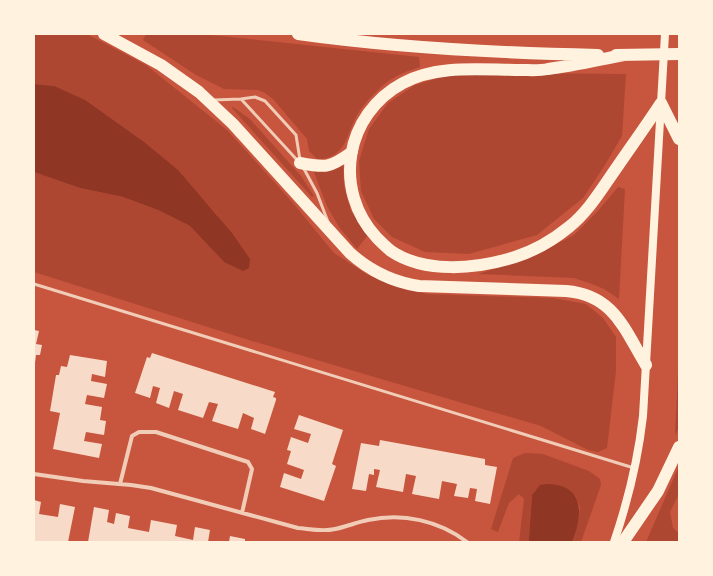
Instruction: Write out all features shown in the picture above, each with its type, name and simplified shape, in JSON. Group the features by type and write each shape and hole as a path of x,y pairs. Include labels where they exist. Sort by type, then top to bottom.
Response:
{"highway":[{"path":"104,34 161,65 188,83 209,101 233,124 350,253 365,266 377,273 408,284 431,287 566,291 593,297 609,307 618,318 646,366"},
{"path":"298,34 431,48 542,54 679,54"},
{"path":"624,55 546,70 456,70 427,74 413,78 391,91 372,108 354,141 350,175 353,199 364,222 371,232 390,250 401,256 425,264 453,267 483,264 516,257 547,242 570,226 579,217 597,196 661,103 679,139"},
{"path":"300,163 323,167 338,162 352,152"},
{"path":"623,542 658,491 679,447"}],"main road":[{"path":"614,542 627,503 635,468 643,416 666,34"}],"street":[{"path":"120,484 132,436 139,432 156,432 248,462 252,469 242,512"},
{"path":"34,474 88,482 152,488 298,528 318,530 334,529 367,520 391,516 415,518 442,527 467,542"}],"lane":[{"path":"209,101 254,97 265,101 296,135 300,163"},
{"path":"241,99 300,163 316,193 333,234"},
{"path":"34,284 635,468"}],"shaded area":[{"path":"34,34 87,34 146,65 227,130 293,203 334,253 368,275 427,294 553,298 586,304 603,318 616,337 616,371 607,448 598,452 588,450 541,426 252,341 34,272 34,172 80,188 123,197 158,210 190,226 224,262 218,216 201,197 54,86 34,84"},
{"path":"146,34 197,34 221,36 419,57 420,67 397,76 382,86 369,99 357,115 340,150 327,158 317,159 309,151 307,139 273,99 265,93 258,90 224,89 196,75 143,40"},
{"path":"452,74 626,74 622,136 605,165 583,198 537,235 469,254 425,252 392,237 374,219 361,191 359,161 369,129 388,103 415,85"},
{"path":"34,84 54,86 85,100 144,142 178,170 232,233 250,259 249,268 243,271 224,262 190,226 158,210 123,197 80,188 34,172"},
{"path":"233,107 250,119 301,176 314,196 312,197 232,108"},
{"path":"343,164 344,186 351,211 368,235 357,249 339,227 327,206 313,170"},
{"path":"618,187 625,189 619,299 604,289 574,278 478,274 531,257 574,235 597,212"},
{"path":"679,351 679,428 675,435"},
{"path":"525,453 543,454 589,471 600,479 601,485 581,542 572,542 578,522 580,507 575,495 532,495 529,542 519,542 524,499 519,494 509,503 498,532 491,529 513,458"},
{"path":"679,466 679,494 670,512 673,528 679,533 679,542 646,542"},
{"path":"548,484 560,486 569,490 575,496 578,503 578,522 572,542 529,542 532,495 540,485"}],"building":[{"path":"34,330 39,331 36,344 42,345 40,355 36,355 35,363"},
{"path":"152,353 275,392 273,397 276,398 276,400 265,434 251,429 254,418 243,413 238,429 212,421 218,404 209,402 203,418 178,410 183,394 174,391 169,408 156,403 160,388 153,386 150,398 135,393 147,357 150,358"},
{"path":"70,355 107,361 105,377 92,374 91,381 107,384 104,398 87,395 85,404 102,407 100,420 106,421 104,435 86,432 84,441 102,444 99,458 53,449 60,413 50,411 56,375 59,375 61,366 67,367"},
{"path":"299,415 343,430 332,464 336,466 324,501 280,487 284,473 301,479 304,470 287,464 291,451 287,450 291,437 308,443 311,434 294,429"},
{"path":"380,440 485,459 485,465 497,467 490,504 475,501 477,489 470,488 468,498 454,496 457,484 442,481 439,499 412,494 416,476 406,474 403,492 376,487 380,470 374,469 374,475 369,474 366,491 352,489 361,443 379,446"},
{"path":"34,500 41,502 39,514 58,517 60,504 75,507 68,542 34,542"},
{"path":"94,507 109,510 107,522 114,524 116,513 130,516 128,528 149,532 151,520 177,525 175,536 193,540 195,527 210,530 208,542 88,542"},
{"path":"230,536 245,539 245,542 229,542"}]}
